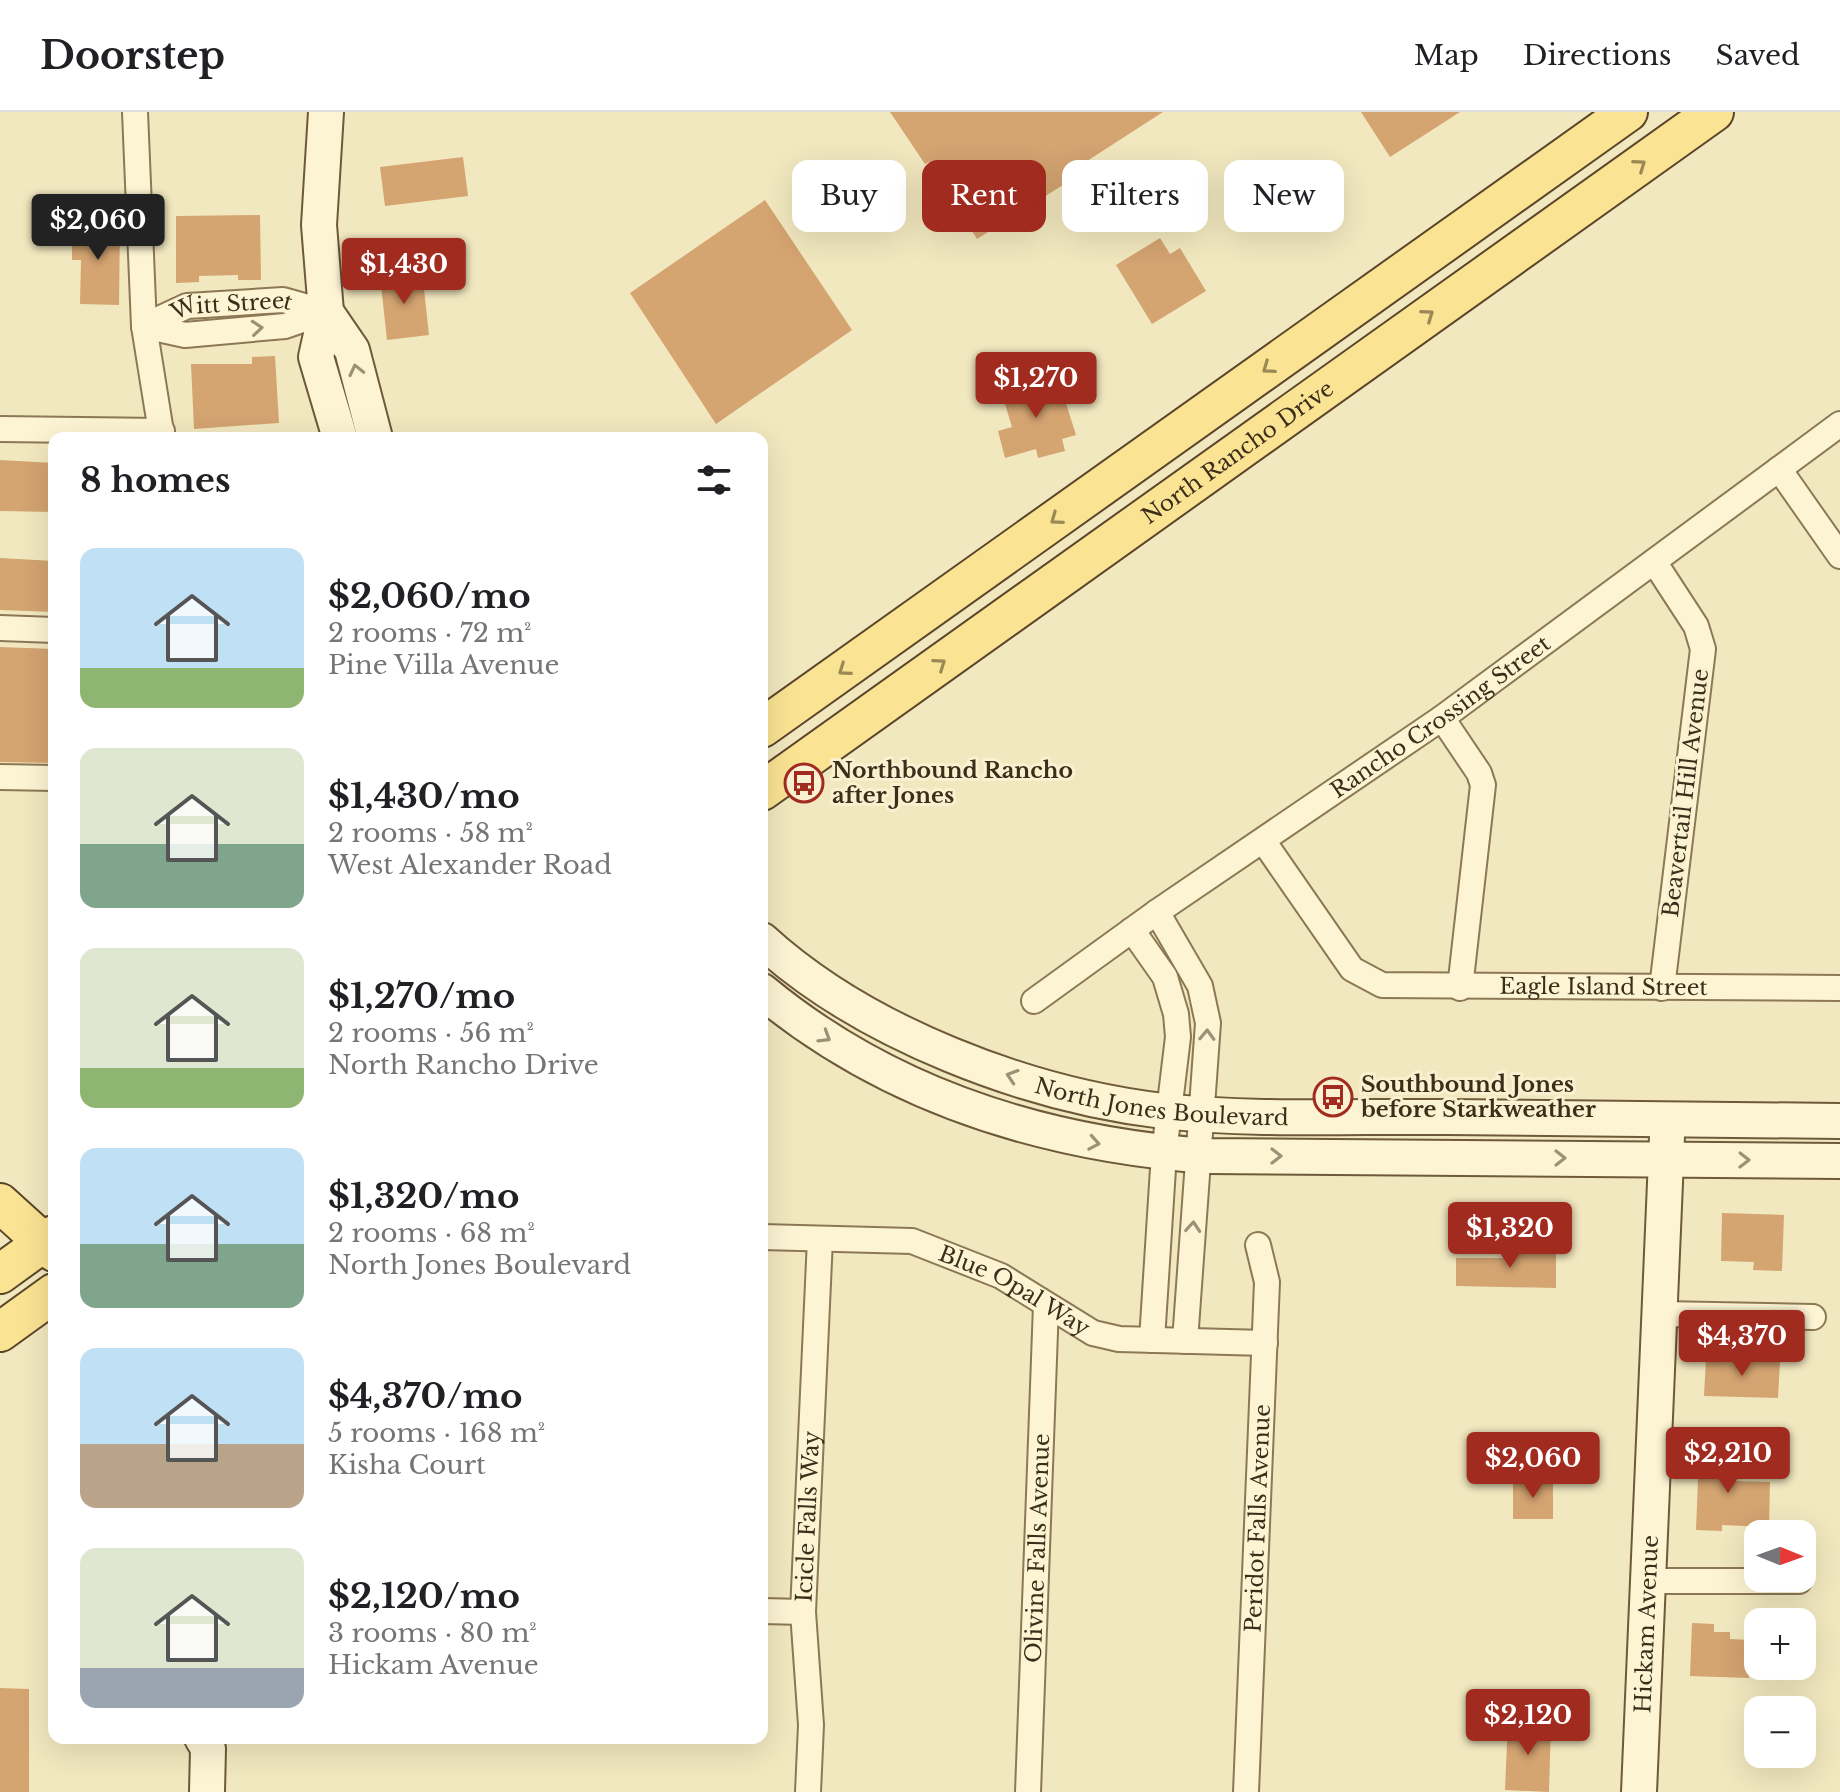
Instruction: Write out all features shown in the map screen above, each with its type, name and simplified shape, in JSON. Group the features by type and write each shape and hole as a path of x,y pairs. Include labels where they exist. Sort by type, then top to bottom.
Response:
{"main road":[{"path":"326,112 319,225 326,312 316,357 338,432"},
{"path":"768,724 1628,112"},
{"name":"North Rancho Drive","path":"768,787 1714,112"},
{"path":"1364,360 1363,334 1395,303 1401,273"},
{"path":"326,312 352,350 373,432"},
{"path":"1286,416 1295,385 1323,360 1326,342 1322,330"},
{"name":"North Jones Boulevard","path":"768,945 817,983 859,1008 960,1058 1072,1095 1186,1112 1840,1121"},
{"name":"North Jones Boulevard","path":"768,996 818,1033 919,1089 975,1112 1079,1140 1198,1155 1840,1161"},
{"name":"Hickam Avenue","path":"1639,1792 1668,1120"},
{"path":"0,1203 48,1241"},
{"path":"48,1244 5,1263 48,1299"},
{"path":"0,1332 48,1303"},
{"path":"207,1792 208,1744"}],"street":[{"path":"135,112 144,326 162,432"},
{"name":"Witt Street","path":"144,326 187,306 283,300 326,312"},
{"name":"Rancho Crossing Street","path":"1034,1001 1157,912 1442,718 1840,424"},
{"path":"0,429 81,432"},
{"path":"1779,469 1840,556"},
{"name":"Beavertail Hill Avenue","path":"1655,563 1696,626 1703,649 1662,988"},
{"path":"0,628 48,630"},
{"path":"1442,718 1479,773 1483,785 1460,988"},
{"path":"0,777 48,778"},
{"name":"Eagle Island Street","path":"1264,842 1352,969 1366,980 1382,985 1460,988 1840,988"},
{"path":"1152,1340 1164,1153 1186,1112 1206,1005 1190,964 1157,912"},
{"path":"1132,930 1165,977 1176,1014 1186,1112 1198,1155 1185,1341"},
{"name":"Blue Opal Way","path":"768,1237 912,1241 1001,1276 1093,1333 1152,1340 1265,1343"},
{"name":"Icicle Falls Way","path":"808,1792 811,1725 803,1612 820,1239"},
{"name":"Peridot Falls Avenue","path":"1246,1792 1267,1282 1258,1245"},
{"name":"Olivine Falls Avenue","path":"1028,1792 1046,1305"},
{"path":"1662,1314 1813,1317"},
{"path":"1650,1581 1744,1581"},
{"path":"768,1611 803,1612"}],"building":[{"path":"890,112 1163,112 1089,160 1062,160 1062,186 1046,196 1046,160 922,160"},
{"path":"1361,112 1460,112 1390,157"},
{"path":"463,157 468,196 385,206 380,167"},
{"path":"765,200 852,330 716,424 630,293"},
{"path":"260,215 261,280 238,280 238,275 199,276 199,282 176,283 176,216"},
{"path":"72,223 120,224 119,305 80,304 81,260 72,260"},
{"path":"973,232 988,232 977,239"},
{"path":"1160,238 1170,254 1180,248 1206,291 1152,324 1116,265"},
{"path":"422,271 429,335 387,340 380,276"},
{"path":"275,356 279,423 194,429 191,364 252,364 252,357"},
{"path":"1058,378 1076,435 1062,439 1065,451 1038,458 1036,449 1005,458 998,431 1012,427 1001,391"},
{"path":"0,460 48,463 48,512 0,511"},
{"path":"0,558 48,561 48,612 0,610"},
{"path":"0,647 48,649 48,763 0,762"},
{"path":"1722,1213 1784,1215 1782,1271 1753,1270 1754,1262 1721,1261"},
{"path":"1504,1249 1556,1250 1556,1288 1456,1286 1456,1258 1504,1258"},
{"path":"1706,1358 1780,1361 1778,1398 1704,1396"},
{"path":"1694,1452 1733,1453 1732,1481 1770,1482 1769,1520 1744,1520 1744,1526 1722,1525 1722,1531 1696,1530 1698,1479 1694,1478"},
{"path":"1513,1480 1553,1480 1553,1519 1513,1519"},
{"path":"1692,1623 1714,1624 1714,1632 1730,1632 1730,1639 1744,1640 1744,1678 1690,1676"},
{"path":"0,1688 29,1689 29,1792 0,1792"},
{"path":"1508,1721 1551,1723 1549,1792 1505,1790"}],"place":[{"name":"Northbound Rancho after Jones","path":"804,783"},
{"name":"Southbound Jones before Starkweather","path":"1333,1097"}]}
